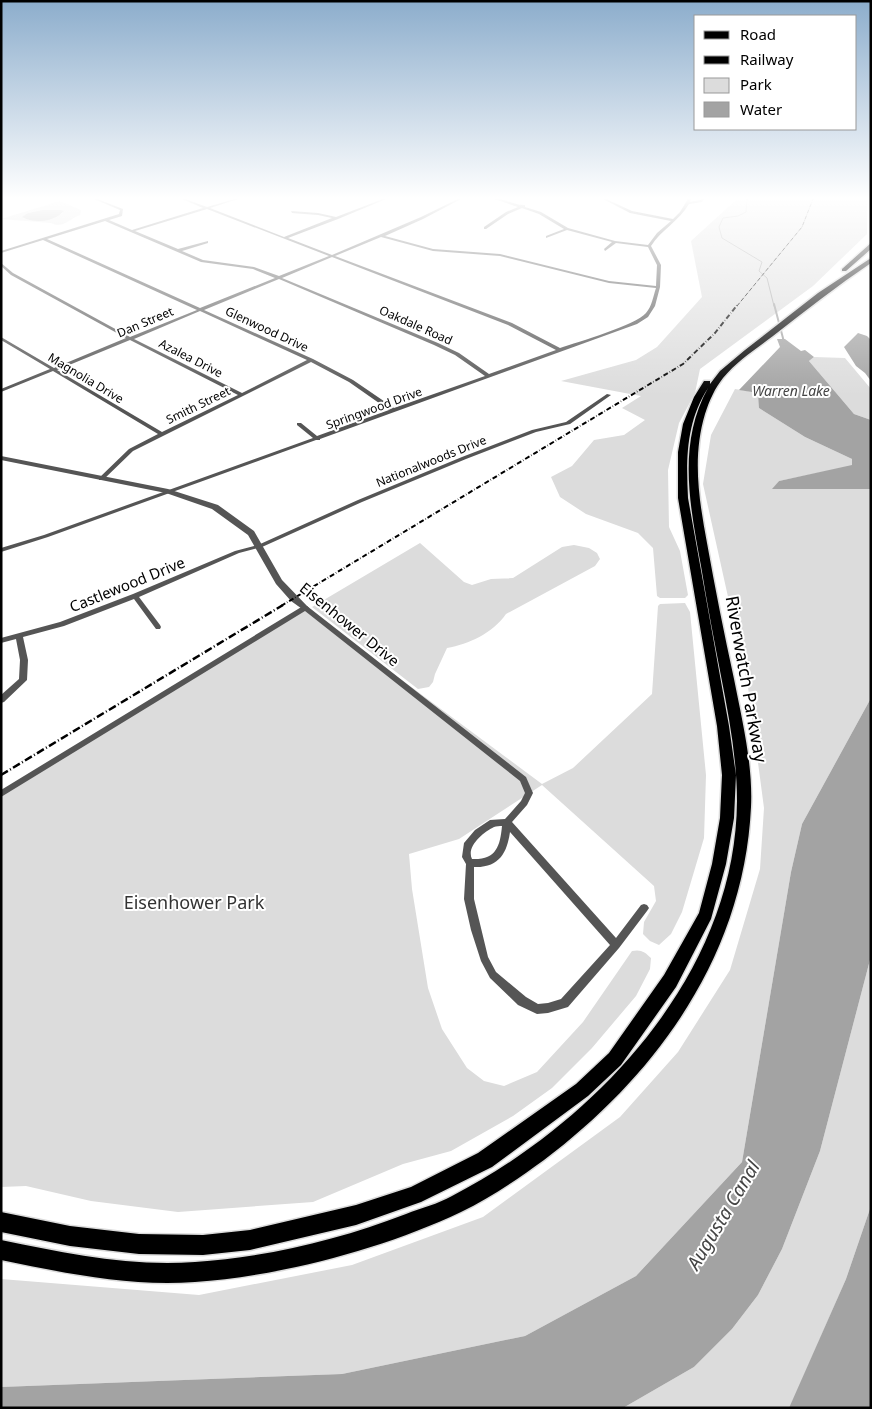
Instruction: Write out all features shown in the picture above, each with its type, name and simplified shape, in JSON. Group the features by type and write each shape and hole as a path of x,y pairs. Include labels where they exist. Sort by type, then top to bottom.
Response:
{"main road":[{"name":"Riverwatch Parkway","path":"1,1222 70,1236 139,1244 203,1245 250,1240 356,1215 414,1195 485,1160 582,1090 615,1059 665,988 687,952 706,914 719,864 727,818 729,775 723,726 683,498 681,464 683,438 697,398 728,358 766,333 851,265"},
{"name":"Riverwatch Parkway","path":"792,313 867,265"},
{"name":"Riverwatch Parkway","path":"1,1250 85,1265 164,1272 215,1270 328,1251 383,1234 456,1204 501,1178 550,1146 593,1108 636,1063 675,1014 696,978 717,935 732,891 741,847 744,809 743,756 693,490 692,460 699,418 709,394 721,376 766,333"}],"street":[{"name":"Azalea Drive","path":"2,265 12,274 130,339 242,395"},
{"name":"Glenwood Drive","path":"98,265 164,296 201,309 311,360 351,381 394,411"},
{"name":"Oakdale Road","path":"230,265 254,268 436,344 457,354 489,376"},
{"name":"Dan Street","path":"1,391 308,265"},
{"path":"354,265 510,324 560,350"},
{"path":"539,265 609,282 658,287"},
{"name":"Springwood Drive","path":"1,550 46,536 318,439 635,323 646,316 653,306 658,287 659,265"},
{"name":"Magnolia Drive","path":"1,338 161,434"},
{"name":"Smith Street","path":"101,479 131,450 311,360"},
{"name":"Nationalwoods Drive","path":"260,546 360,501 464,458 534,431 568,423 609,395"},
{"path":"299,424 318,439"},
{"name":"Eisenhower Drive","path":"1,458 168,491 215,507 251,533 279,582 294,599 523,779 529,792 524,803 507,822"},
{"name":"Castlewood Drive","path":"1,641 62,624 135,596 237,552 260,546"},
{"path":"135,596 158,627"},
{"path":"1,794 305,608"},
{"path":"1,700 23,680 24,660 19,636"},
{"path":"616,945 507,822 493,822 478,833 467,846 466,858 470,863 469,899 484,958 493,975 522,1001 536,1008 548,1008 564,1003 616,945 644,908"},
{"path":"470,863 487,863 498,856 506,836 507,822"}],"green space":[{"path":"696,265 835,265 813,286 700,369 695,393 679,423 668,470 669,527 680,551 688,595 685,598 660,598 657,596 653,548 638,533 586,514 560,497 551,477 572,466 594,440 624,435 645,420 622,408 641,396 561,381 636,360 657,347 702,297"},
{"path":"814,357 845,358 871,389 871,420 854,414 809,361"},
{"path":"735,389 759,393 759,408 805,437 852,459 852,466 779,481 773,489 871,489 871,698 802,824 791,872 742,1162 636,1276 525,1336 342,1374 1,1387 1,1279 199,1295 352,1265 483,1217 620,1117 678,1052 730,970 760,869 764,808 748,687 703,484 711,435"},
{"path":"420,543 464,582 472,585 491,579 513,578 562,547 574,545 589,548 597,553 600,559 595,566 506,614 501,621 480,637 464,644 447,648 433,682 429,687 418,689 312,607"},
{"name":"Eisenhower Park","path":"685,603 690,612 706,775 704,838 682,912 671,934 659,945 650,941 643,934 644,922 656,901 654,886 542,785 459,839 409,854 412,889 428,988 442,1029 467,1068 484,1081 504,1086 537,1072 583,1022 632,951 638,950 651,958 650,969 636,996 592,1048 552,1088 513,1116 451,1151 403,1164 313,1202 178,1212 91,1201 26,1186 1,1187 1,793 305,608 542,784 573,768 652,694 658,606 660,604"},
{"path":"871,956 871,1206 846,1279 791,1405 789,1408 623,1408 694,1367 732,1329 758,1295 782,1249 820,1151"}],"water":[{"path":"858,333 867,336 871,340 871,381 856,366 844,347"},
{"name":"Warren Lake","path":"777,339 785,339 801,351 805,350 814,357 809,361 854,414 871,420 871,489 772,489 779,481 852,465 852,459 805,437 759,408 758,393 739,390 780,347"},
{"name":"Augusta Canal","path":"871,698 871,956 820,1151 782,1249 758,1295 732,1329 694,1367 623,1408 1,1408 1,1387 342,1374 525,1336 636,1276 742,1162 791,872 802,824"},
{"path":"871,1206 871,1408 789,1408 846,1279"}],"waterway":[{"path":"761,265 759,271 767,278 774,306"},
{"path":"774,304 784,342"}],"railway":[{"path":"737,306 771,265"},
{"path":"281,606 683,364 715,333 738,304"},
{"path":"1,775 283,605"}]}
